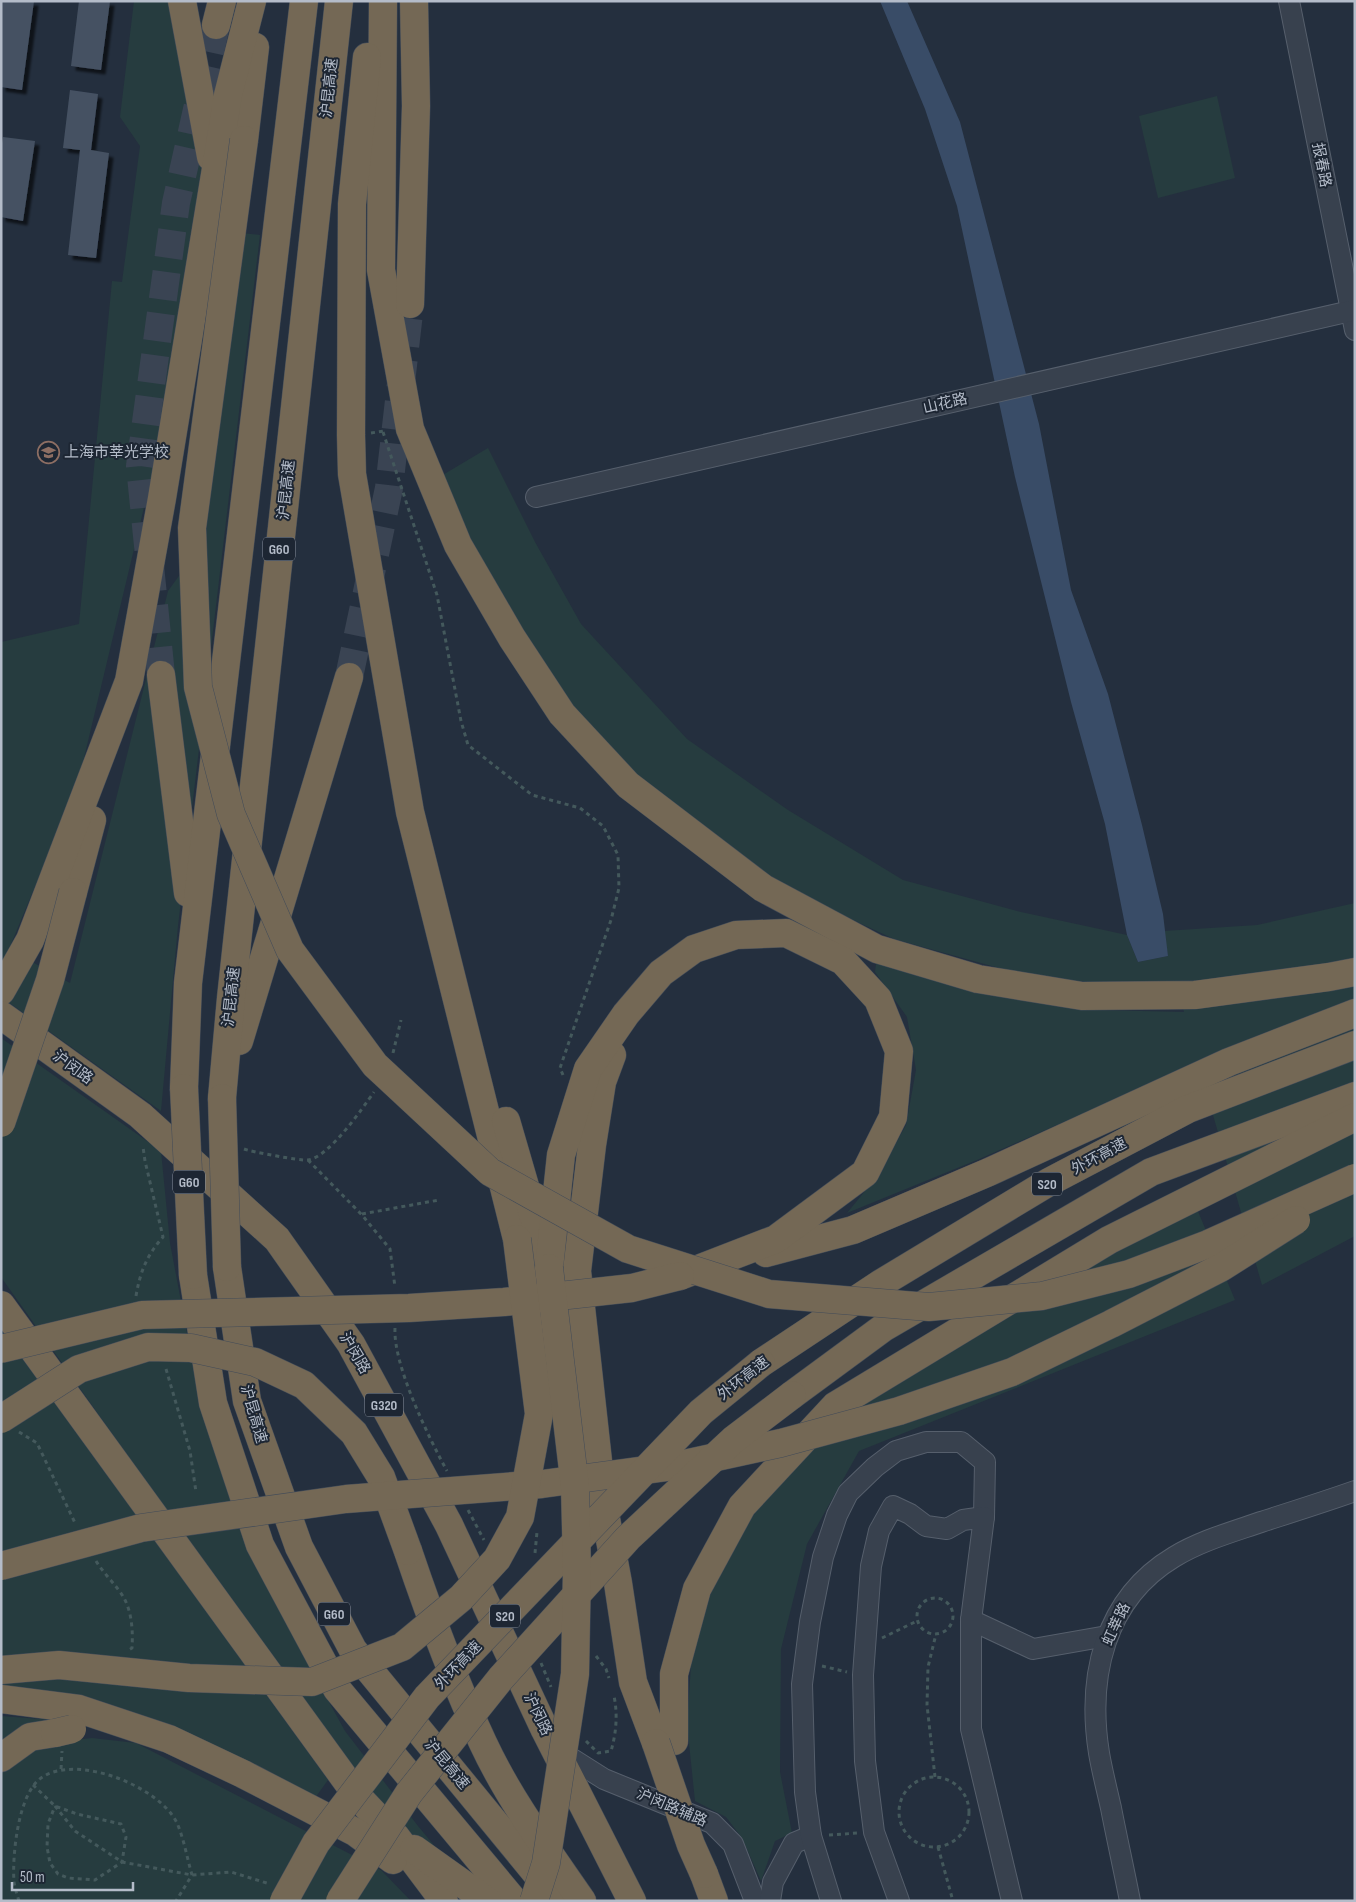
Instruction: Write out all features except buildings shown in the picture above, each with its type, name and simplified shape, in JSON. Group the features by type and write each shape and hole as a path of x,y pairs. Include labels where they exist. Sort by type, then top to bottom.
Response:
{"highway":[{"path":"182,1 215,178"},
{"path":"1,1123 50,980 62,889 129,680 162,498 228,95 252,1"},
{"path":"261,1 192,528 198,687 231,814 290,950 375,1065 490,1172 628,1249 768,1294 929,1307 1042,1296 1137,1271 1208,1244 1355,1178"},
{"name":"G60","path":"304,1 188,983 184,1088 194,1275 213,1403 260,1545 337,1689 514,1901"},
{"name":"沪昆高速","path":"339,1 232,988 222,1098 227,1266 247,1402 299,1547 353,1650 559,1901"},
{"path":"1,1670 59,1666 188,1678 312,1682 402,1646 461,1598 497,1559 520,1517 539,1414 517,1239 410,812 352,474 350,435 352,204 373,1"},
{"path":"383,1 381,270 410,429 458,545 512,638 562,714 628,785 762,888 878,949 978,979 1082,996 1195,996 1355,972"},
{"path":"410,304 416,106 414,1"},
{"path":"161,675 194,937"},
{"path":"222,1098 349,677"},
{"path":"410,812 483,1042 549,1268 575,1487 577,1569 575,1674 546,1863 534,1901"},
{"path":"1,991 62,889"},
{"path":"549,1268 561,1155 588,1069 626,1014 661,973 694,949 736,935 786,933 843,961 878,1000 899,1051 893,1117 865,1173 776,1239 680,1276"},
{"path":"1,1349 142,1315 409,1308 504,1302 632,1288 853,1230 988,1172 1229,1062 1355,1013"},
{"path":"626,1014 602,1082 592,1145 577,1271 602,1497 618,1583 633,1682 691,1845 714,1901"},
{"name":"沪闵路","path":"1,1015 140,1115 277,1239 351,1344 449,1525 554,1748 632,1901"},
{"name":"外环高速","path":"274,1895 427,1698 701,1412 761,1363 880,1284 1066,1173 1188,1109 1355,1045"},
{"name":"S20","path":"340,1901 408,1793 501,1678 628,1538 733,1440 883,1328 1151,1172 1355,1096"},
{"path":"704,1874 676,1773 674,1674 697,1590 742,1506 835,1406 1109,1240 1355,1117"},
{"path":"1,1566 151,1527 346,1499 542,1484 675,1466 781,1443 899,1411 1012,1372 1111,1324 1222,1267 1355,1183"},
{"path":"1,1305 359,1798 396,1837 441,1897"},
{"path":"1,1419 79,1369 148,1347 191,1348 255,1362 304,1385 354,1433 381,1477 428,1611 483,1744 523,1815 582,1901"},
{"path":"1,1700 79,1709 169,1739 243,1774 356,1832 441,1897"},
{"path":"1,1758 52,1733 82,1727 132,1732 243,1774"},
{"path":"396,1837 487,1901"}],"street":[{"name":"报春路","path":"1289,1 1353,317"},
{"name":"山花路","path":"536,497 1040,382 1353,317"},
{"path":"831,1901 811,1836 805,1792 802,1684 810,1622 822,1557 837,1515 848,1493 875,1467 896,1451 926,1442 961,1442 986,1462 984,1518 971,1620 971,1729 1012,1901"},
{"name":"虹莘路","path":"1130,1901 1099,1752 1096,1720 1098,1674 1107,1636 1123,1604 1146,1576 1174,1557 1207,1541 1245,1527 1355,1491"},
{"path":"900,1901 874,1832 865,1761 862,1675 866,1646 870,1566 878,1531 893,1506 910,1514 926,1526 947,1529 963,1520 984,1518"},
{"path":"971,1620 1033,1649 1107,1636"},
{"name":"沪闵路辅路","path":"554,1748 604,1778 712,1823 733,1844 755,1901"},
{"path":"770,1901 773,1882 794,1844 811,1836"}],"path":[{"path":"350,435 410,429"},
{"path":"383,432 437,595 461,721 468,745 532,795 580,808 603,826 618,855 619,888 611,920 560,1068 564,1077"},
{"path":"392,1056 401,1020"},
{"path":"240,1148 308,1160 320,1154 345,1132 378,1087"},
{"path":"362,1215 439,1200"},
{"path":"936,1598 947,1602 953,1613 951,1625 942,1633 936,1634 924,1631 917,1621 918,1610 925,1600 936,1598"},
{"path":"866,1646 917,1621"},
{"path":"935,1776 927,1705 928,1667 936,1634"},
{"path":"805,1663 862,1675"},
{"path":"18,1901 14,1882 15,1842 24,1803 33,1785 41,1778 61,1769 109,1774 157,1798 177,1822 192,1875 176,1901"},
{"path":"935,1776 946,1779 956,1785 964,1794 968,1804 969,1816 966,1828 959,1837 949,1844 938,1847 926,1847 915,1842 904,1830 898,1813 900,1802 909,1787 924,1778 935,1776"},
{"path":"33,1785 55,1806 75,1831 122,1862 192,1875 231,1872 274,1895"},
{"path":"55,1806 77,1814 122,1824 126,1837 122,1862 95,1880 68,1878 58,1874 50,1863 47,1847 48,1824 55,1806"},
{"path":"811,1836 874,1832"},
{"path":"938,1847 953,1901"}],"green space":[{"path":"134,1 170,1 203,160 151,478 78,783 9,949 70,983 168,591 205,540 241,233 260,235 178,926 161,1111 1,997 1,642 79,624 112,281 122,282 140,146 120,117"},
{"path":"1217,96 1235,178 1158,198 1139,116"},
{"path":"488,448 535,542 581,624 687,739 788,810 903,880 1021,912 1127,935 1138,962 1168,956 1164,931 1257,925 1355,903 1355,1236 1262,1285 1198,1063 977,1160 847,1213 879,1174 906,1125 916,1070 907,1017 875,972 877,957 980,991 1098,1010 1184,1012 1177,984 1131,987 1024,975 894,939 782,887 625,769 551,686 494,593 441,476"},
{"path":"1,1038 161,1151 170,1243 192,1360 207,1418 240,1526 297,1644 345,1731 418,1826 480,1901 467,1901 343,1759 1,1277"},
{"path":"1197,1209 1235,1300 859,1451 807,1544 781,1649 780,1772 792,1833 775,1841 761,1881 742,1838 726,1817 695,1801 687,1724 693,1636 731,1545 774,1481 866,1395 1094,1259"},
{"path":"1,1326 328,1780 315,1798 257,1766 166,1726 1,1707"},
{"path":"1,1716 54,1720 9,1735 1,1740"},
{"path":"92,1738 136,1743 381,1870 411,1901 1,1901 1,1768 36,1744"}],"water":[{"path":"880,1 907,1 960,122 1039,424 1071,590 1108,694 1142,825 1163,914 1168,956 1138,962 1127,935 1105,824 1071,702 1015,477 957,206 925,109"}],"tunnel":[{"path":"161,675 140,466 176,203 216,25"},
{"path":"349,677 389,488 410,304"}],"place":[{"name":"上海市莘光学校","path":"48,452"}]}
